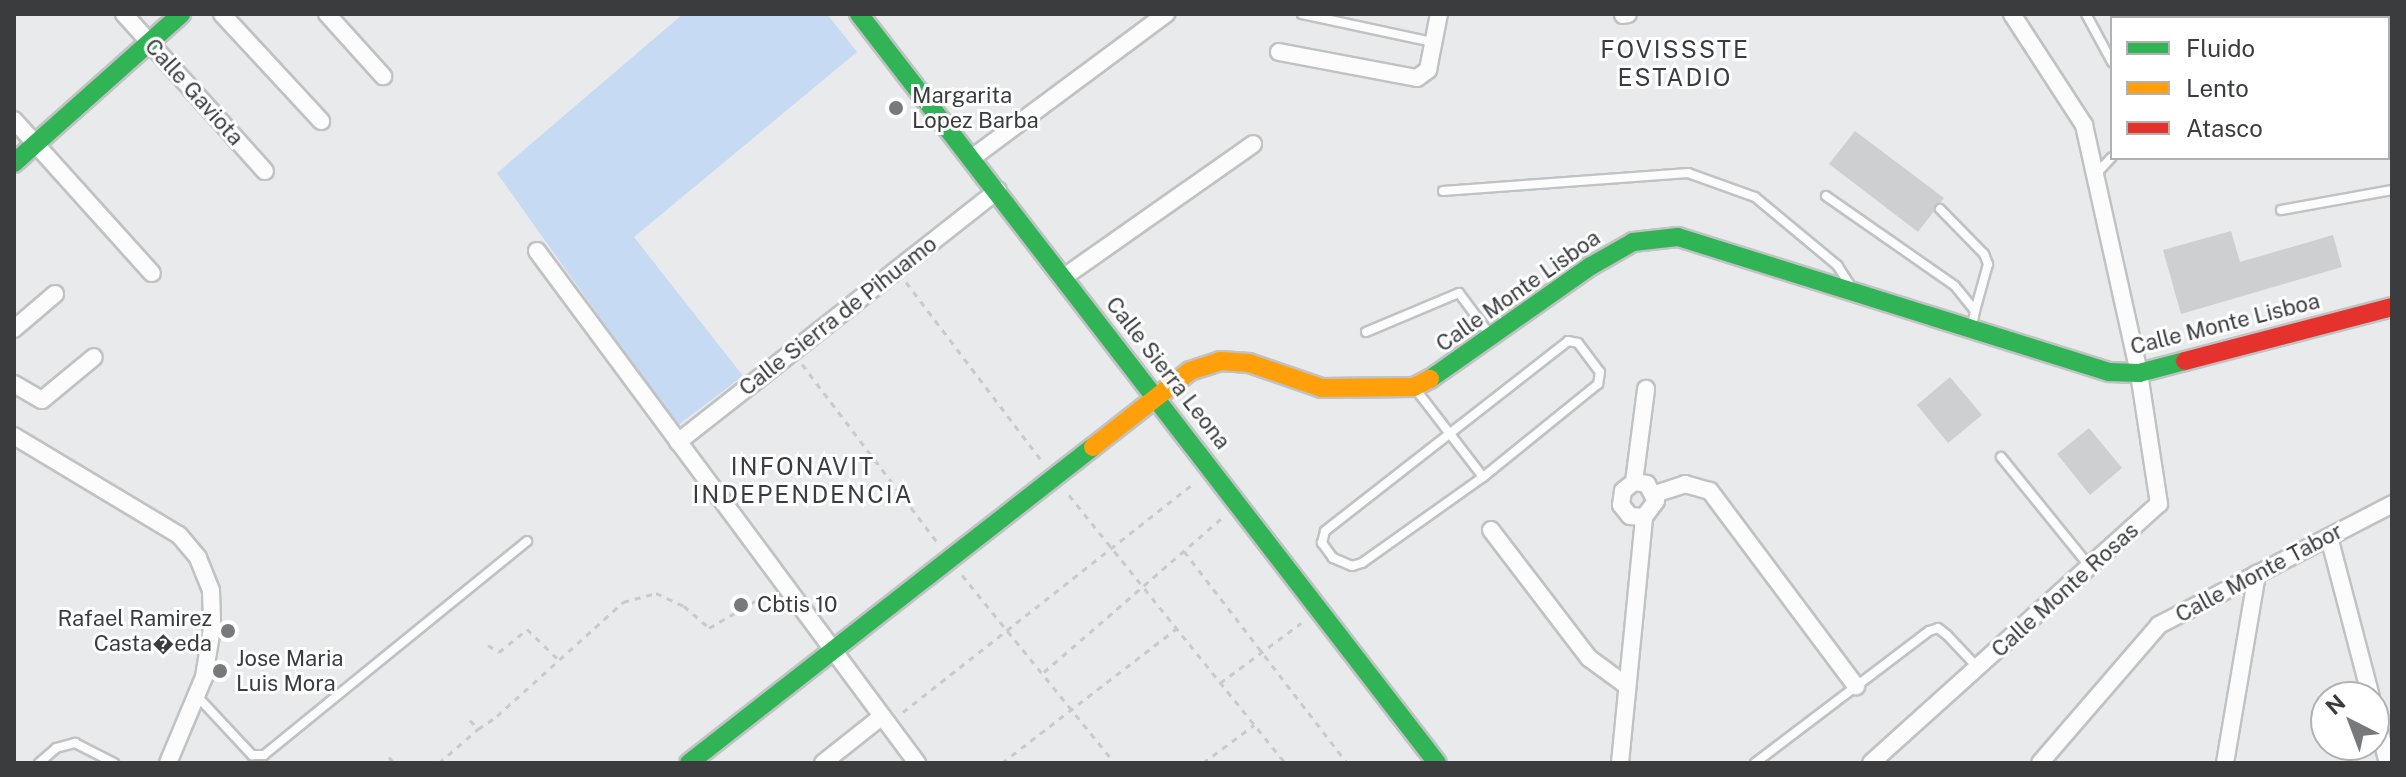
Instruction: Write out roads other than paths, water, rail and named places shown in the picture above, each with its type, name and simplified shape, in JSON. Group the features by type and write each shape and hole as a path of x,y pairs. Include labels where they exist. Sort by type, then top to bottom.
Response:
{"street":[{"name":"Calle Gaviota","path":"124,14 265,171"},
{"path":"14,163 181,14"},
{"path":"222,14 321,121"},
{"path":"327,14 383,76"},
{"name":"Calle Sierra Leona","path":"859,14 998,190 1437,763"},
{"path":"972,158 1166,14"},
{"path":"1279,52 1425,76 1439,14"},
{"path":"2012,14 2069,95 2084,125 2139,373"},
{"path":"14,120 152,273"},
{"path":"1064,277 1253,144"},
{"name":"Calle Sierra de Pihuamo","path":"678,442 998,190"},
{"name":"Calle Monte Lisboa","path":"1414,387 1493,340 1591,266 1633,242 1678,237 1852,288 2065,362 2139,373 2392,307"},
{"path":"537,251 917,763"},
{"path":"14,329 55,294"},
{"path":"14,384 36,399 47,398 94,357"},
{"path":"689,763 1155,395 1190,371 1220,361 1249,363 1322,388 1414,387"},
{"name":"Calle Monte Rosas","path":"1871,763 2159,504 2139,373"},
{"path":"1644,517 1630,516 1621,505 1623,491 1634,482 1646,389"},
{"path":"14,436 179,535 198,558 211,591 212,628 197,696 168,763"},
{"path":"1620,763 1644,517 1654,508 1655,494 1647,484 1634,482"},
{"path":"1655,494 1685,484 1710,491 1856,686"},
{"name":"Calle Monte Tabor","path":"2040,763 2159,625 2392,504"},
{"path":"1491,530 1589,658 1627,686"},
{"path":"2329,537 2367,681"},
{"path":"2225,763 2257,574"},
{"path":"823,763 884,720"}],"lane":[{"path":"1302,14 1433,42"},
{"path":"2086,14 2110,58"},
{"path":"2096,175 2110,159"},
{"path":"1443,191 1688,173 1755,197 1837,265 1852,288"},
{"path":"2281,210 2392,190"},
{"path":"1826,196 1955,286 1975,311"},
{"path":"1940,209 1978,246 1988,264 1971,331"},
{"path":"1366,332 1459,293 1493,340"},
{"path":"1568,341 1578,343 1600,372 1598,384 1483,477 1362,563 1344,564 1322,543 1325,531 1568,341"},
{"path":"1414,387 1483,477"},
{"path":"2001,457 2090,568"},
{"path":"197,696 252,755 264,755 527,541"},
{"path":"1755,763 1938,628 1978,668"},
{"path":"39,763 56,748 75,743 114,763"}],"place":[{"name":"Margarita Lopez Barba","path":"896,108"},
{"name":"Cbtis 10","path":"741,605"},
{"name":"Rafael Ramirez Casta�eda","path":"228,631"},
{"name":"Jose Maria Luis Mora","path":"220,671"}],"district":[{"name":"FOVISSSTE ESTADIO","path":"1675,64"},
{"name":"INFONAVIT INDEPENDENCIA","path":"803,481"}]}
